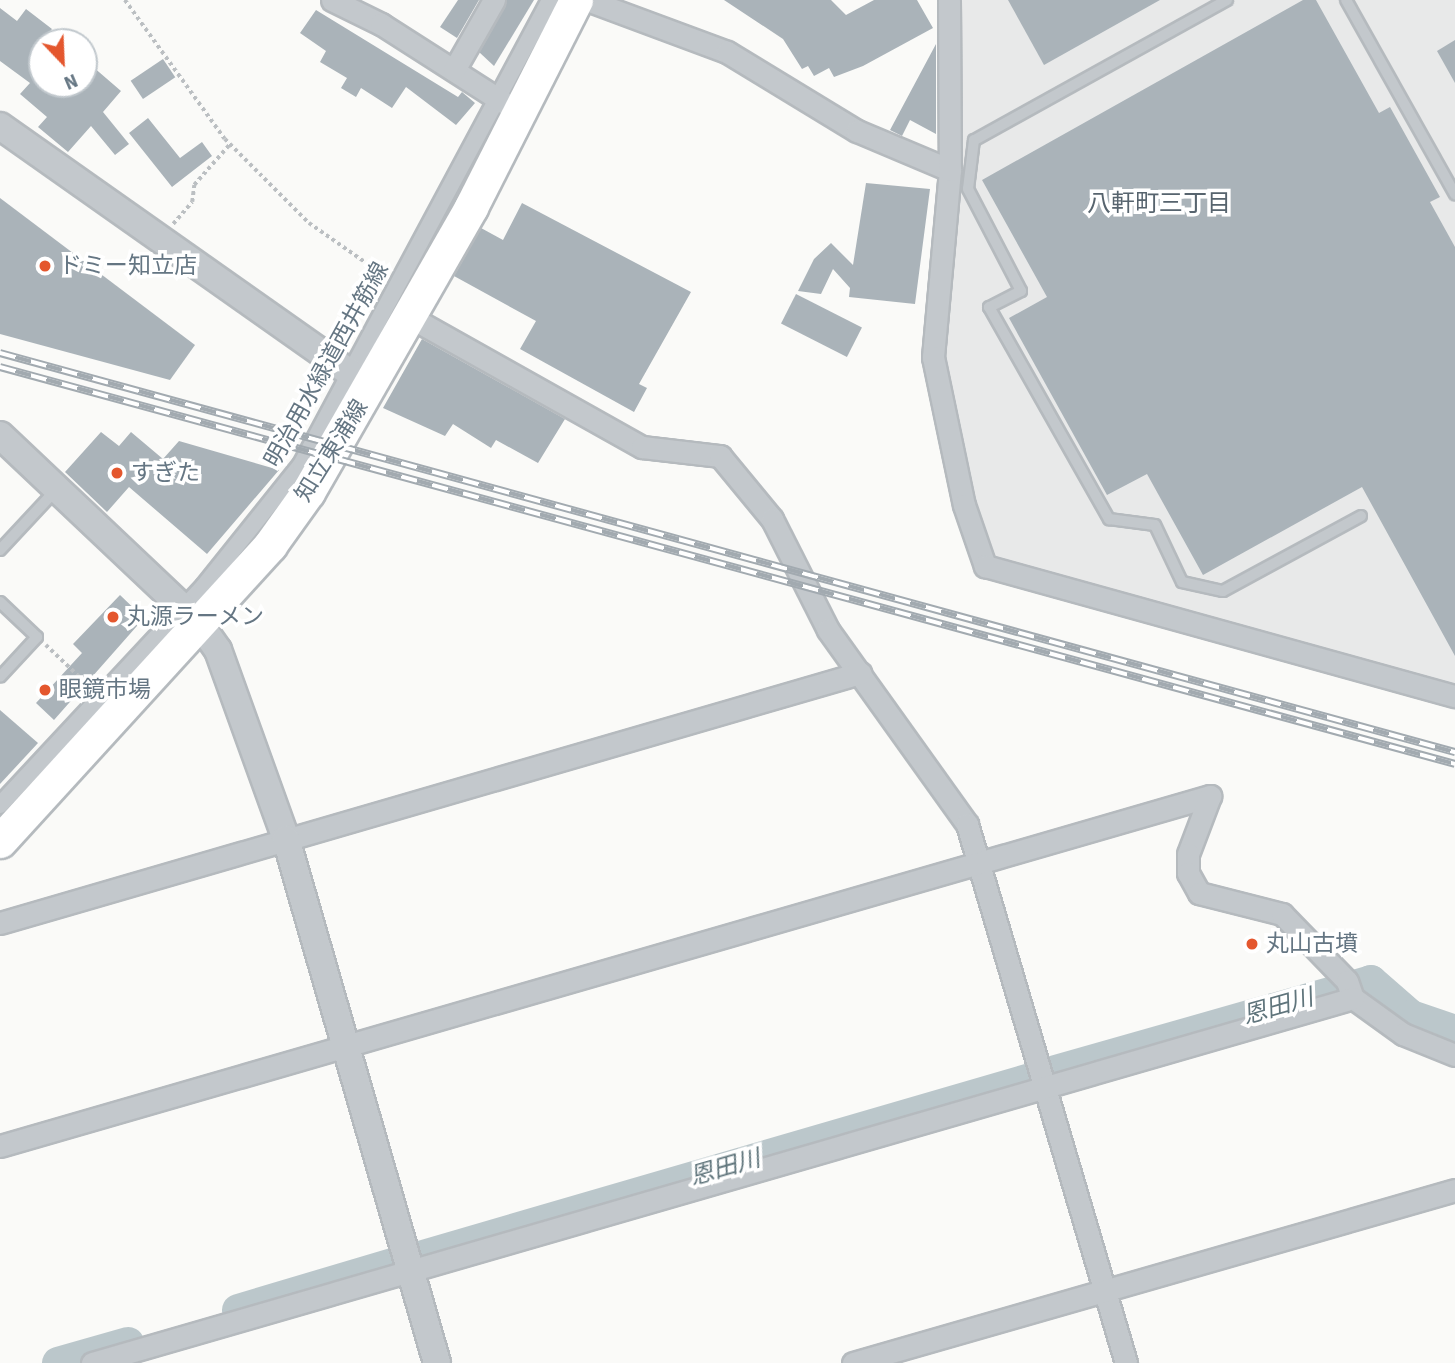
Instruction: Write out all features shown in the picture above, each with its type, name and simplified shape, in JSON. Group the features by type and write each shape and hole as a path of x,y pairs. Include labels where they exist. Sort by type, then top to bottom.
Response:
{"main road":[{"name":"知立東浦線","path":"0,841 191,616 270,545 361,381 410,317 508,105 576,0"}],"street":[{"path":"332,0 382,24 508,105"},
{"path":"454,70 494,0"},
{"name":"明治用水緑道西井筋線","path":"361,381 398,286 508,105 551,0"},
{"path":"587,0 727,52 857,131 950,170"},
{"path":"949,0 950,170 933,357 964,505 985,566 1455,696"},
{"path":"0,126 361,381"},
{"path":"410,317 642,447 720,456 772,519 808,599 967,824 1126,1363"},
{"path":"0,435 191,616 235,691 286,839 437,1363"},
{"path":"0,805 101,697 191,616"},
{"path":"0,923 860,673"},
{"path":"0,1146 1210,796 1188,854 1188,873 1199,893 1282,914 1350,992 1403,1034 1455,1055"},
{"path":"92,1363 1044,1086 1350,992"},
{"path":"853,1363 1455,1190"}],"lane":[{"path":"1227,0 974,140 968,189 1021,291 989,307 1109,519 1155,525 1182,582 1223,591 1361,516"},
{"path":"1346,0 1451,178 1455,194"},
{"path":"0,550 56,490"},
{"path":"0,601 37,637 0,677"}],"path":[{"path":"125,0 231,143 309,223 398,286"},
{"path":"166,232 192,202 194,185 231,143"},
{"path":"37,637 101,697"}],"shaded area":[{"path":"954,0 1455,0 1455,687 997,559 980,533 943,380 961,184"}],"building":[{"path":"458,0 479,0 457,38 440,27"},
{"path":"507,0 534,0 494,66 479,52"},
{"path":"724,0 831,0 846,15 874,0 917,0 933,28 863,66 834,77 829,68 814,76 808,66 802,69 783,39"},
{"path":"1008,0 1160,0 1044,65"},
{"path":"1303,0 1316,0 1379,113 1390,107 1440,197 1430,202 1455,247 1455,656 1362,487 1203,575 1147,474 1107,495 1009,318 1047,297 982,180"},
{"path":"0,8 17,21 26,9 51,28 28,28 28,82 0,61"},
{"path":"316,10 458,97 462,92 475,103 456,125 406,87 392,108 361,88 356,97 341,88 347,78 320,62 326,51 300,33"},
{"path":"1455,40 1455,83 1437,51"},
{"path":"936,44 936,134 910,120 902,136 890,130"},
{"path":"163,59 175,77 143,99 131,81"},
{"path":"98,71 121,91 103,112 129,144 115,155 91,126 68,152 38,127 47,117 20,94 28,85 28,98 98,98"},
{"path":"148,118 180,158 202,142 212,156 172,187 129,133"},
{"path":"866,183 930,189 915,304 849,297 850,288 833,269 821,294 798,291 814,259 831,243 853,265"},
{"name":"ドミー知立店","path":"0,198 195,345 170,380 0,334"},
{"path":"522,203 691,292 639,384 647,388 634,412 520,349 536,321 454,276 481,228 503,240"},
{"path":"796,294 862,328 847,357 781,323"},
{"path":"422,339 565,419 538,463 496,440 491,448 453,424 445,436 383,408"},
{"path":"101,432 119,446 131,432 163,459 179,441 279,470 207,554 129,487 107,512 65,472"},
{"path":"120,595 144,618 54,720 36,703 82,653 73,644"},
{"path":"0,710 38,743 0,784"}],"waterway":[{"name":"恩田川","path":"1049,1073 1371,981 1411,1016 1455,1031"},
{"name":"恩田川","path":"416,1258 1034,1078"},
{"name":"恩田川","path":"238,1310 399,1262"},
{"name":"恩田川","path":"58,1363 128,1343"}],"railway":[{"path":"0,353 1455,752"},
{"path":"0,367 1455,764"}],"place":[{"name":"ドミー知立店","path":"45,266"},
{"name":"すぎた","path":"117,473"},
{"name":"丸源ラーメン","path":"113,617"},
{"name":"眼鏡市場","path":"45,690"},
{"name":"丸山古墳","path":"1252,944"}],"district":[{"name":"八軒町三丁目","path":"1159,204"}]}
